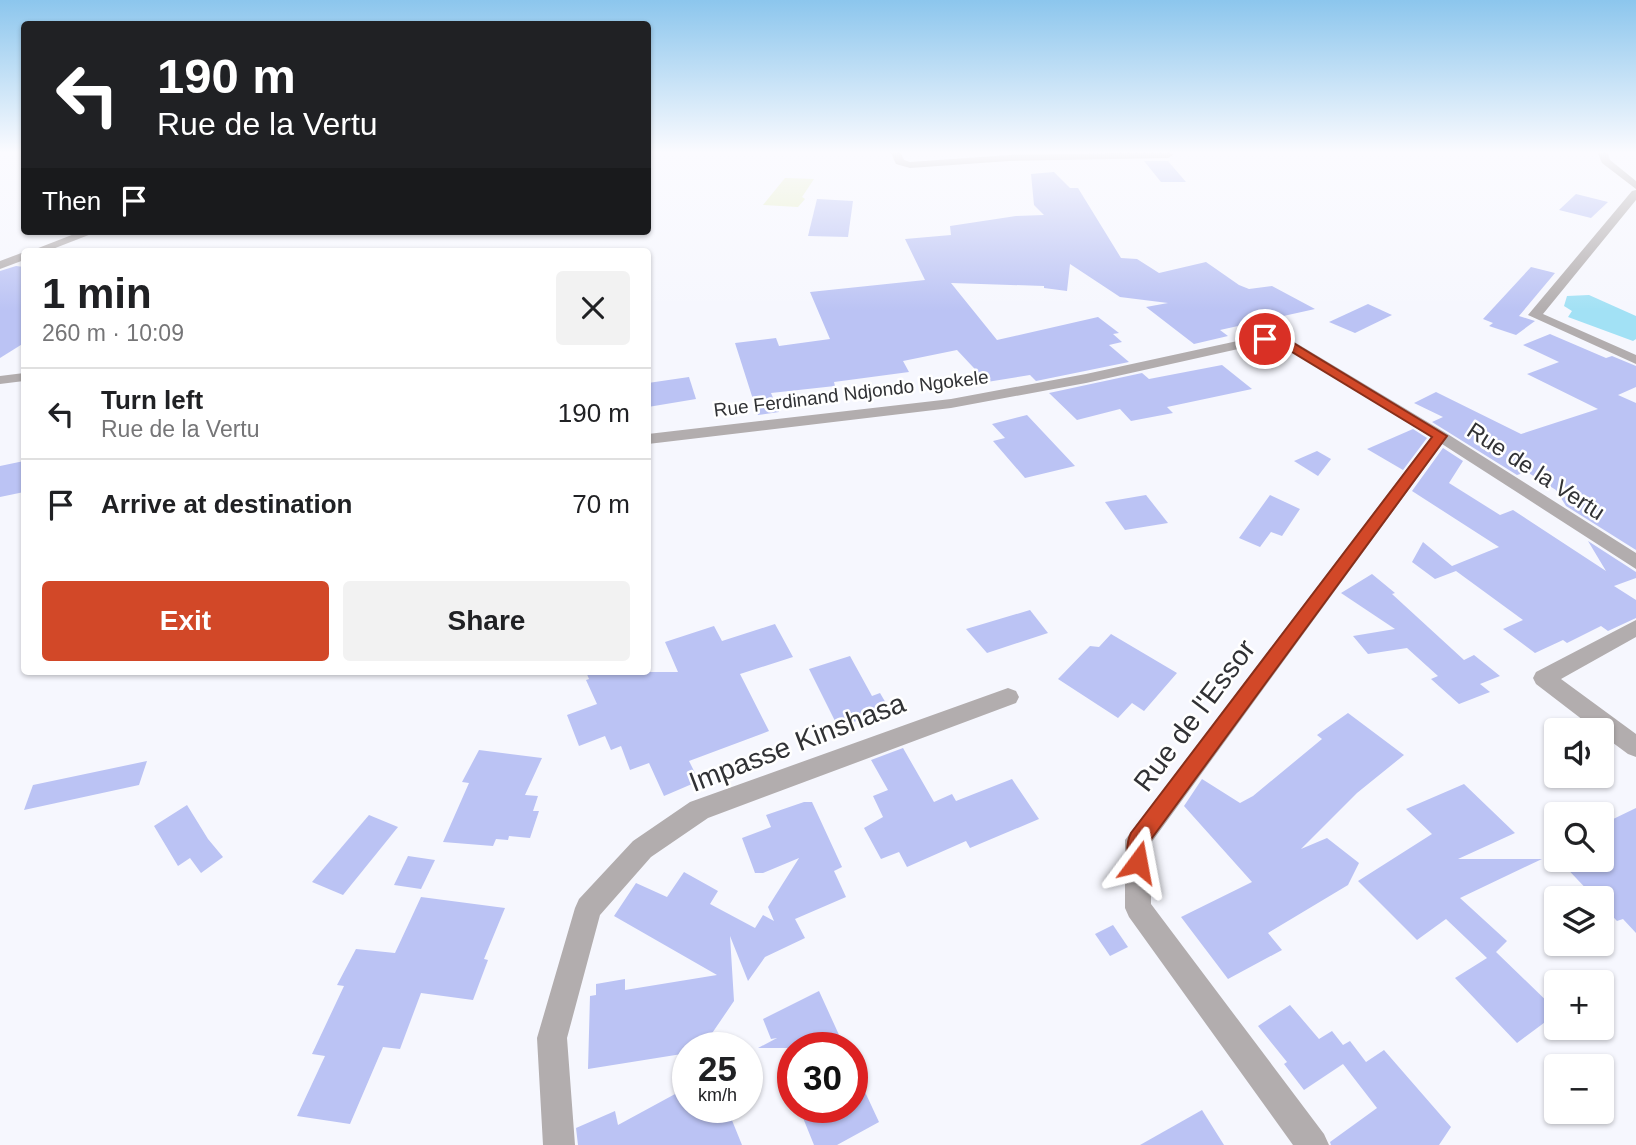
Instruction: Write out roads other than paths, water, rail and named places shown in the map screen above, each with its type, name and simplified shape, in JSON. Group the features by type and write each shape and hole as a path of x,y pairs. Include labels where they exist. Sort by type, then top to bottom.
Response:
{"street":[{"path":"1627,204 1535,315 1636,360"},
{"path":"45,248 82,235"},
{"path":"0,265 21,257"},
{"name":"Rue de la Vertu","path":"1265,339 1286,343 1440,436 1636,562"},
{"name":"Rue Ferdinand Ndjondo Ngokele","path":"651,439 735,426 906,410 1048,387 1265,339"},
{"path":"0,380 21,377"},
{"name":"Rue de l'Essor","path":"1313,1145 1138,908 1138,839 1440,436"},
{"path":"1636,628 1544,678 1636,747"},
{"name":"Impasse Kinshasa","path":"559,1145 552,1038 589,908 642,849 699,810 1008,697"}],"water":[{"path":"1589,295 1636,316 1636,339 1633,341 1568,317 1572,311 1564,306 1567,296"}]}
